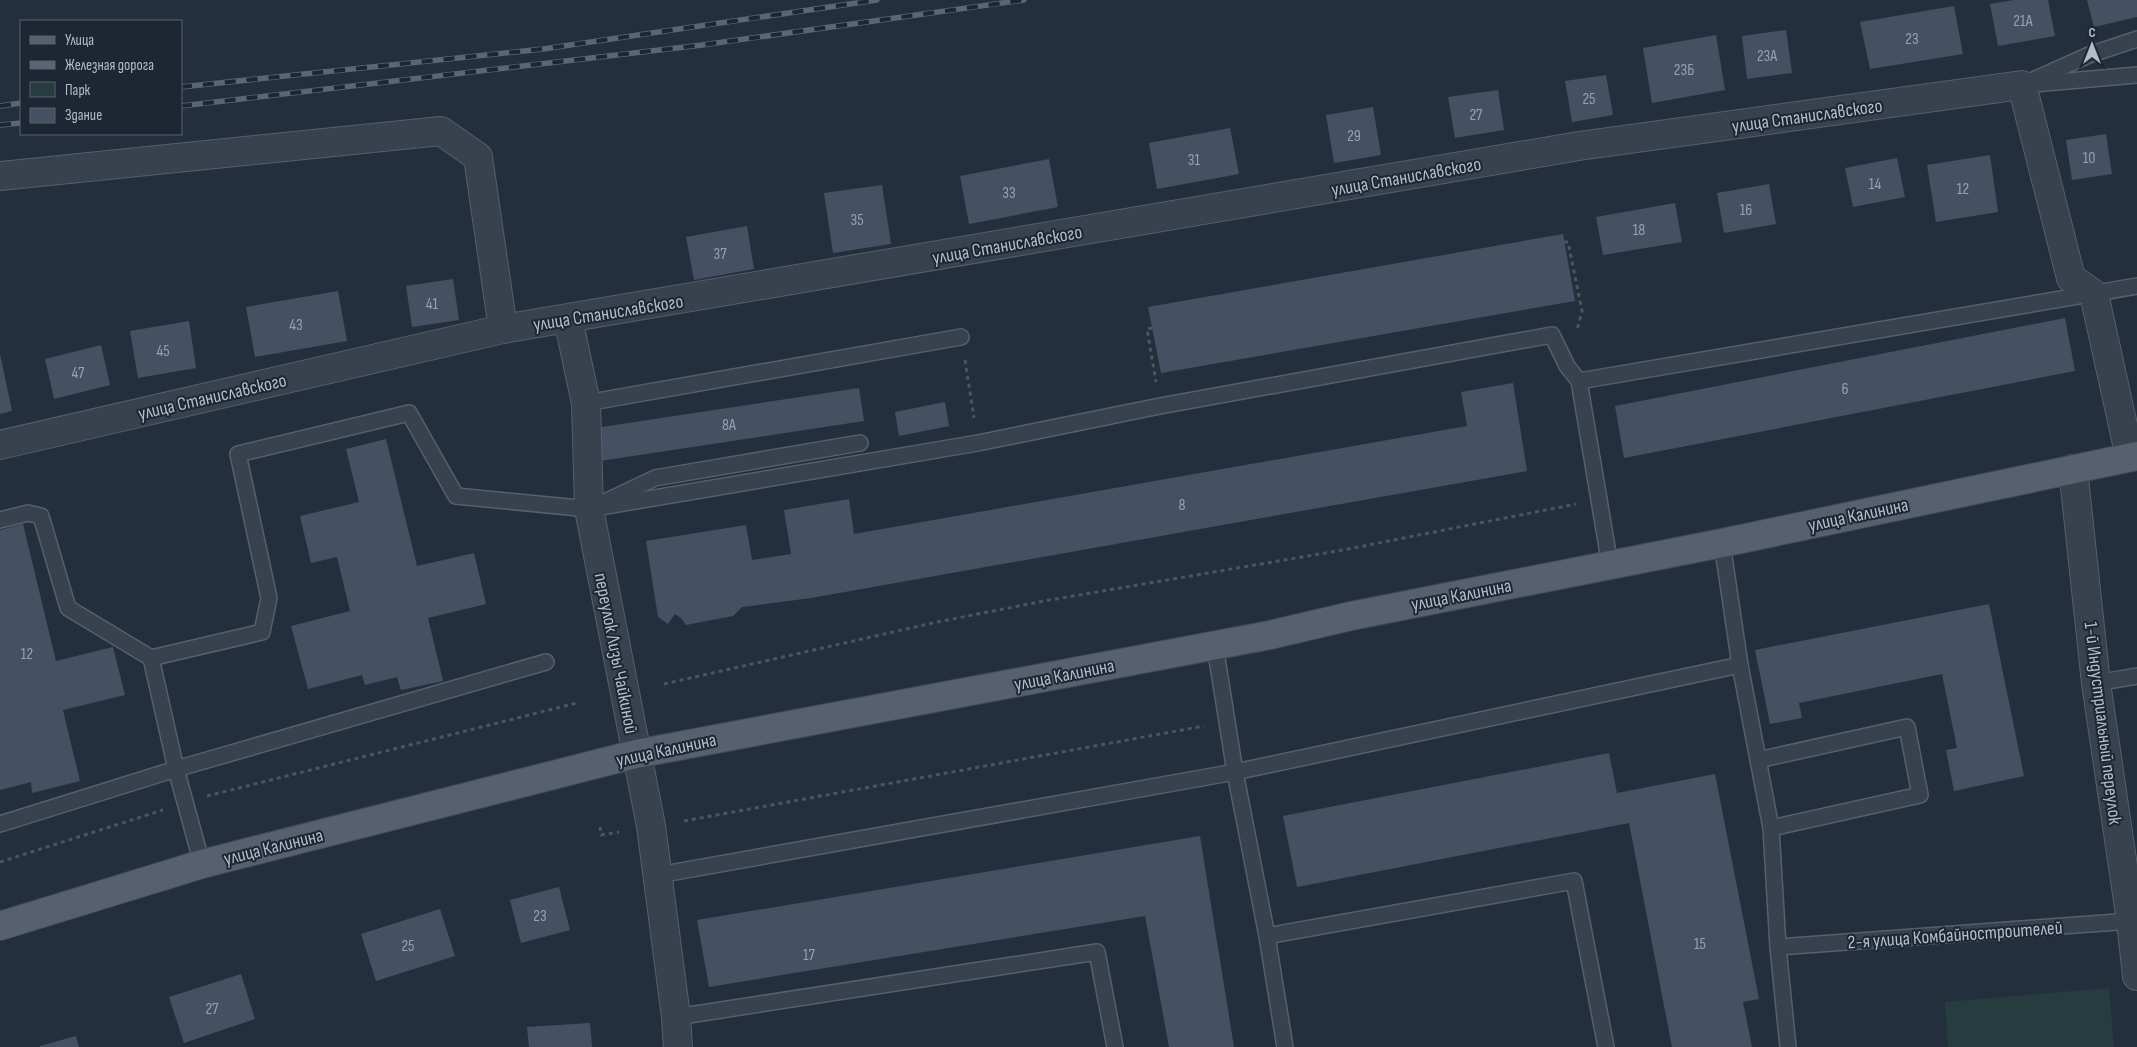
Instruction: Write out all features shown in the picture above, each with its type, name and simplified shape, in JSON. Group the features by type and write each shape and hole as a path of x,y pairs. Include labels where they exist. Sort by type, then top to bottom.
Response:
{"main road":[{"name":"улица Калинина","path":"0,926 202,864 636,754 1270,635 1351,616 1722,543 2133,456"}],"street":[{"path":"2022,85 2071,278 2094,294 2133,456"},
{"name":"улица Станиславского","path":"0,445 503,329 1579,146 2022,85"},
{"path":"0,176 441,131 478,157 503,329"},
{"name":"переулок Лизы Чайкиной","path":"568,319 586,403 589,509 651,826 676,1017 678,1047"},
{"name":"1-й Индустриальный переулок","path":"2074,468 2096,683 2131,921 2137,976"}],"lane":[{"path":"2022,85 2089,55 2137,39"},
{"path":"2022,85 2137,75"},
{"path":"1579,381 2137,286"},
{"path":"0,520 28,513 41,516 68,608 151,658 262,632 269,598 238,454 409,413 456,496 589,509 978,443 1160,406 1552,335 1567,366 1579,381 1610,565"},
{"path":"586,403 961,337"},
{"path":"589,509 655,478 860,443"},
{"path":"1722,543 1740,665 1771,828 1778,948 1788,1047"},
{"path":"1214,646 1235,772 1268,936 1285,1047"},
{"path":"151,658 176,769 202,864"},
{"path":"0,824 176,769 546,662"},
{"path":"658,875 1235,772 1740,665"},
{"path":"2096,683 2137,676"},
{"path":"1758,760 1907,727 1920,796 1771,828"},
{"path":"1268,936 1574,881 1606,1047"},
{"name":"2-я улица Комбайностроителей","path":"1778,948 2131,921"},
{"path":"676,1017 1097,952 1116,1047"}],"path":[{"path":"1564,242 1568,242 1582,311"},
{"path":"1152,328 1146,329 1155,379"},
{"path":"961,337 972,407"},
{"path":"664,684 937,622 1035,603 1343,550 1600,500"},
{"path":"0,862 186,803 578,702"},
{"path":"684,821 1227,722"},
{"path":"600,827 601,835 619,832"}],"green space":[{"path":"2109,988 2114,1047 1948,1047 1945,1002"}],"building":[{"path":"2014,0 2048,0 2055,36 1998,46 1990,4"},
{"path":"2087,0 2137,0 2137,17 2094,27"},
{"path":"1954,6 1963,54 1870,69 1860,22"},
{"path":"1786,30 1792,73 1747,79 1742,36"},
{"path":"1716,35 1725,90 1652,103 1643,48"},
{"path":"1606,75 1613,115 1572,122 1565,81"},
{"path":"1498,90 1504,130 1455,138 1448,97"},
{"path":"1373,107 1381,155 1334,163 1326,115"},
{"path":"1230,128 1239,174 1157,189 1149,143"},
{"path":"2106,134 2112,174 2072,180 2066,140"},
{"path":"1990,155 1998,212 1936,222 1927,165"},
{"path":"1897,158 1905,197 1853,207 1845,168"},
{"path":"1049,159 1058,207 969,224 960,176"},
{"path":"1769,184 1776,224 1724,233 1717,193"},
{"path":"882,185 891,244 833,253 824,193"},
{"path":"1675,203 1682,242 1603,255 1596,217"},
{"path":"747,226 754,269 694,280 686,237"},
{"path":"1563,234 1575,301 1161,373 1148,307"},
{"path":"453,279 459,320 412,327 406,286"},
{"path":"338,291 347,341 255,357 246,307"},
{"path":"2065,318 2075,371 1624,458 1615,406"},
{"path":"189,321 196,368 138,378 130,331"},
{"path":"101,345 110,385 54,399 45,359"},
{"path":"0,354 12,411 0,414"},
{"path":"1513,383 1527,471 811,598 742,607 733,616 686,625 675,614 668,624 658,617 646,541 746,525 752,560 791,554 784,510 849,499 854,534 1467,426 1461,392"},
{"path":"859,388 864,421 600,461 595,428"},
{"path":"945,402 949,426 899,436 895,412"},
{"path":"386,439 417,566 474,553 486,604 428,618 443,681 401,690 397,677 365,685 362,675 308,689 291,626 350,611 337,557 311,563 300,516 359,502 346,449"},
{"path":"23,524 56,661 113,647 125,695 63,710 80,781 32,793 31,782 0,790 0,530"},
{"path":"1989,604 2024,776 1954,791 1946,750 1957,748 1942,674 1799,703 1802,718 1770,724 1755,650"},
{"path":"1609,753 1617,793 1715,774 1759,999 1743,1002 1752,1047 1672,1047 1629,823 1297,887 1283,816"},
{"path":"1200,836 1234,1047 1169,1047 1145,916 709,987 697,920"},
{"path":"559,887 570,930 521,943 510,900"},
{"path":"440,909 455,956 376,981 361,934"},
{"path":"241,974 255,1019 184,1043 169,997"},
{"path":"590,1023 592,1047 529,1047 527,1027"},
{"path":"76,1036 79,1047 40,1047 40,1046"}],"railway":[{"path":"182,87 543,49 877,0"},
{"path":"182,106 702,45 1024,0"},
{"path":"0,106 20,103"},
{"path":"0,125 20,123"}]}
